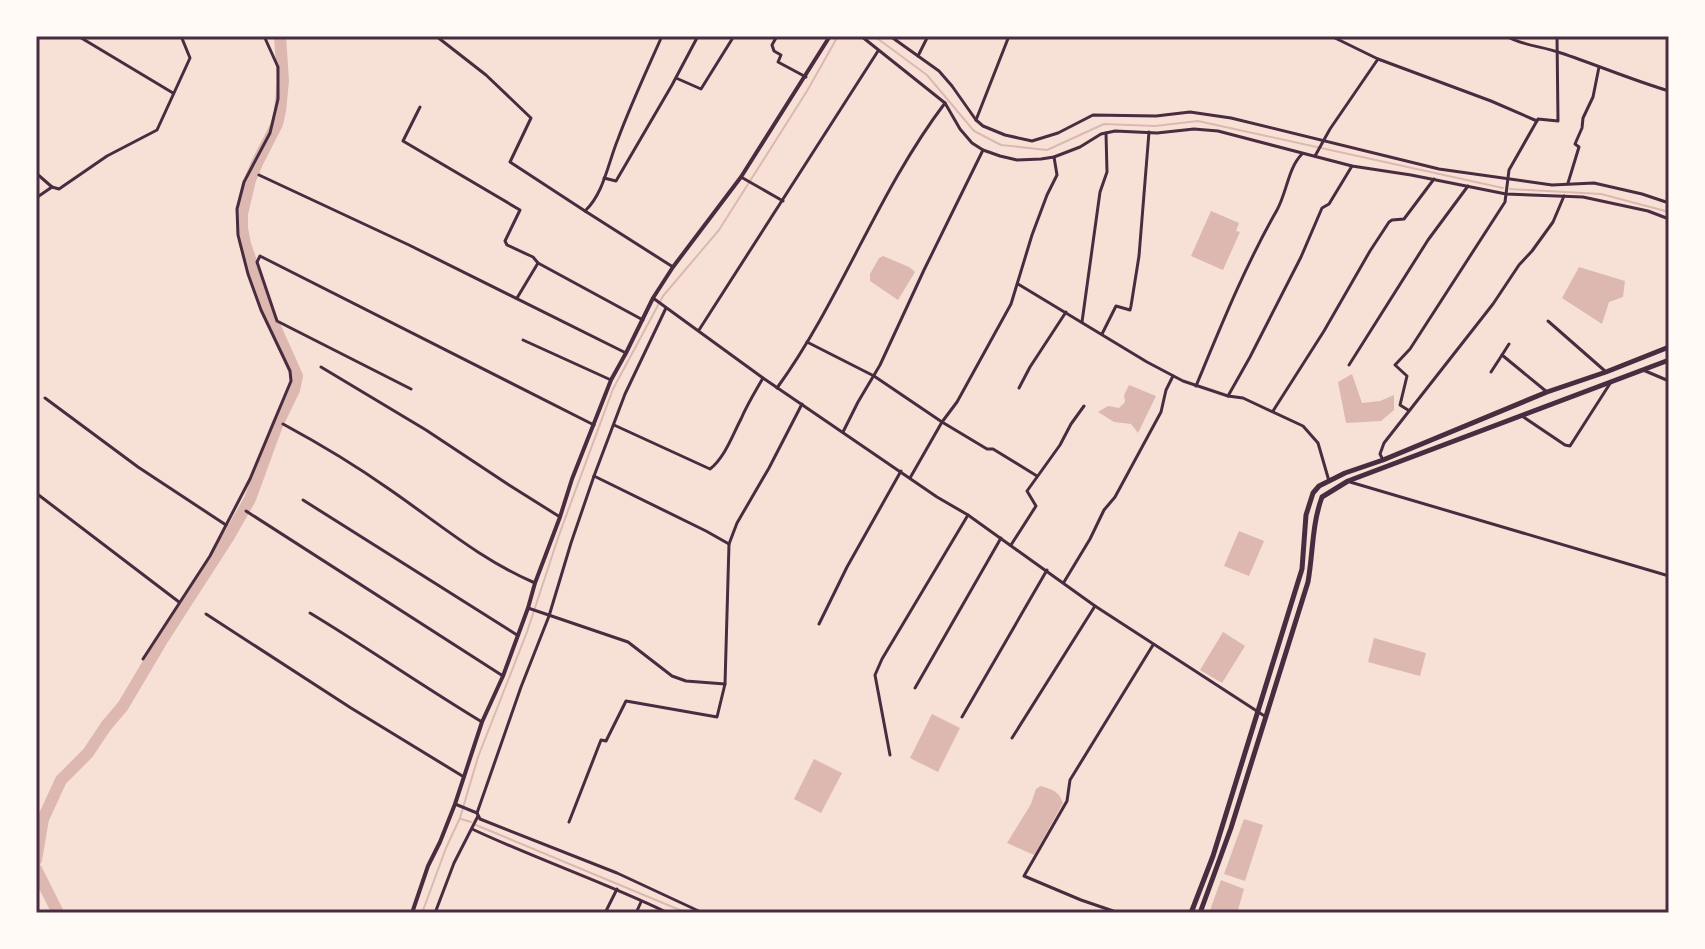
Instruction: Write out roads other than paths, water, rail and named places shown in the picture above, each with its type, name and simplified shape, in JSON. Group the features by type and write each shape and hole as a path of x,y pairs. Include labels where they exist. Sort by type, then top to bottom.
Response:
{"main road":[{"path":"1191,913 1213,856 1302,569 1306,515 1313,493 1319,486 1345,473 1669,347"},
{"path":"1200,913 1231,828 1308,582 1314,527 1322,497 1348,481 1669,360"}],"street":[{"path":"78,36 173,93"},
{"path":"36,173 59,189 107,156 157,130 190,58 181,36"},
{"path":"143,659 210,556 250,479 291,381 290,371 261,310 238,235 237,209 244,182 270,133 278,99 278,67 264,36"},
{"path":"436,36 486,75 531,118 510,162 673,267"},
{"path":"585,211 593,203 662,36"},
{"path":"604,178 616,181 698,36"},
{"path":"676,78 701,89 734,36"},
{"path":"777,36 772,45 774,51 781,55 778,62 806,77"},
{"path":"412,913 611,380 653,298 741,177 830,36"},
{"path":"861,36 945,103 972,143 983,150 1017,160 1054,157 1115,131 1218,131 1316,154 1352,166 1506,194 1583,197 1648,211 1669,219"},
{"path":"918,56 928,36"},
{"path":"976,120 1009,36"},
{"path":"1326,36 1333,36 1378,59 1537,121"},
{"path":"1506,36 1669,91"},
{"path":"1408,410 1400,405 1407,376 1395,365 1410,349 1505,202 1509,170 1538,119 1558,121 1557,36"},
{"path":"893,37 939,71 983,126 1032,141 1058,133 1093,115 1156,116 1190,112 1231,118 1321,143 1439,169 1552,185 1594,183 1669,203"},
{"path":"698,332 878,51"},
{"path":"1316,154 1378,59"},
{"path":"1568,184 1579,147 1575,144 1593,97 1599,67"},
{"path":"777,388 801,354 908,156 945,103"},
{"path":"420,107 403,141 520,210 505,241 507,245 643,320"},
{"path":"1102,334 1116,306 1130,310 1131,306 1139,256 1149,132"},
{"path":"1082,322 1100,192 1107,172 1106,133"},
{"path":"843,432 874,376 983,150"},
{"path":"1196,386 1239,283 1278,208 1296,162 1305,152"},
{"path":"910,478 957,402 1011,304 1032,235 1057,175 1054,157"},
{"path":"1228,396 1301,257 1322,208 1329,204 1352,166"},
{"path":"259,175 409,245 626,353"},
{"path":"741,177 783,201"},
{"path":"1273,411 1389,222 1404,219 1434,179"},
{"path":"1349,365 1428,240 1468,186"},
{"path":"36,198 52,187"},
{"path":"1383,460 1380,454 1384,443 1532,251 1553,222 1564,196"},
{"path":"411,389 277,321 257,262 260,256 594,425"},
{"path":"517,298 538,263"},
{"path":"1018,284 1173,376 1196,386 1243,398 1303,426 1318,443 1329,481"},
{"path":"653,298 777,388 968,515 1095,606 1266,717"},
{"path":"435,913 454,863 478,814 625,394 666,308"},
{"path":"1019,388 1066,312"},
{"path":"1548,321 1606,372"},
{"path":"523,340 611,380"},
{"path":"807,342 874,376 942,422 1037,476"},
{"path":"1491,372 1509,344"},
{"path":"1502,355 1547,392"},
{"path":"321,367 426,430 560,517"},
{"path":"1642,370 1669,381"},
{"path":"1064,582 1161,412 1173,376"},
{"path":"614,425 710,469 723,453 763,378"},
{"path":"1521,415 1570,446 1611,382"},
{"path":"45,398 138,467 226,525"},
{"path":"569,822 601,740 606,741 626,701 717,717 725,684 729,544 737,523 802,404"},
{"path":"1011,545 1036,506 1027,491 1084,406"},
{"path":"283,424 363,470 479,554 535,583"},
{"path":"819,624 901,471"},
{"path":"594,476 729,544"},
{"path":"1348,481 1669,576"},
{"path":"36,493 179,602"},
{"path":"303,500 517,635"},
{"path":"246,511 503,676"},
{"path":"890,755 875,675 968,515"},
{"path":"915,688 1001,538"},
{"path":"962,717 1047,570"},
{"path":"1012,738 1095,606"},
{"path":"528,608 628,642 672,676 686,681 725,684"},
{"path":"310,613 482,722"},
{"path":"206,614 464,777"},
{"path":"1119,913 1024,876 1067,801 1070,780 1153,644"},
{"path":"455,804 478,814 480,819 617,873 703,913"},
{"path":"472,829 668,913"},
{"path":"605,913 617,889"},
{"path":"636,913 642,901"}],"waterway":[{"path":"36,860 43,819 61,780 88,753 123,706 229,536 250,499 277,425 294,390 297,376 267,309 242,228 250,180 277,124 280,111 283,81 280,36"},
{"path":"422,913 460,818 478,757 527,632 613,389 663,296 719,230 838,36"},
{"path":"874,36 927,75 974,131 1001,145 1047,150 1104,124 1155,126 1198,121 1503,188"},
{"path":"1510,189 1601,194 1669,212"},
{"path":"461,819 471,822"},
{"path":"476,825 687,913"},
{"path":"36,869 58,913"}]}
